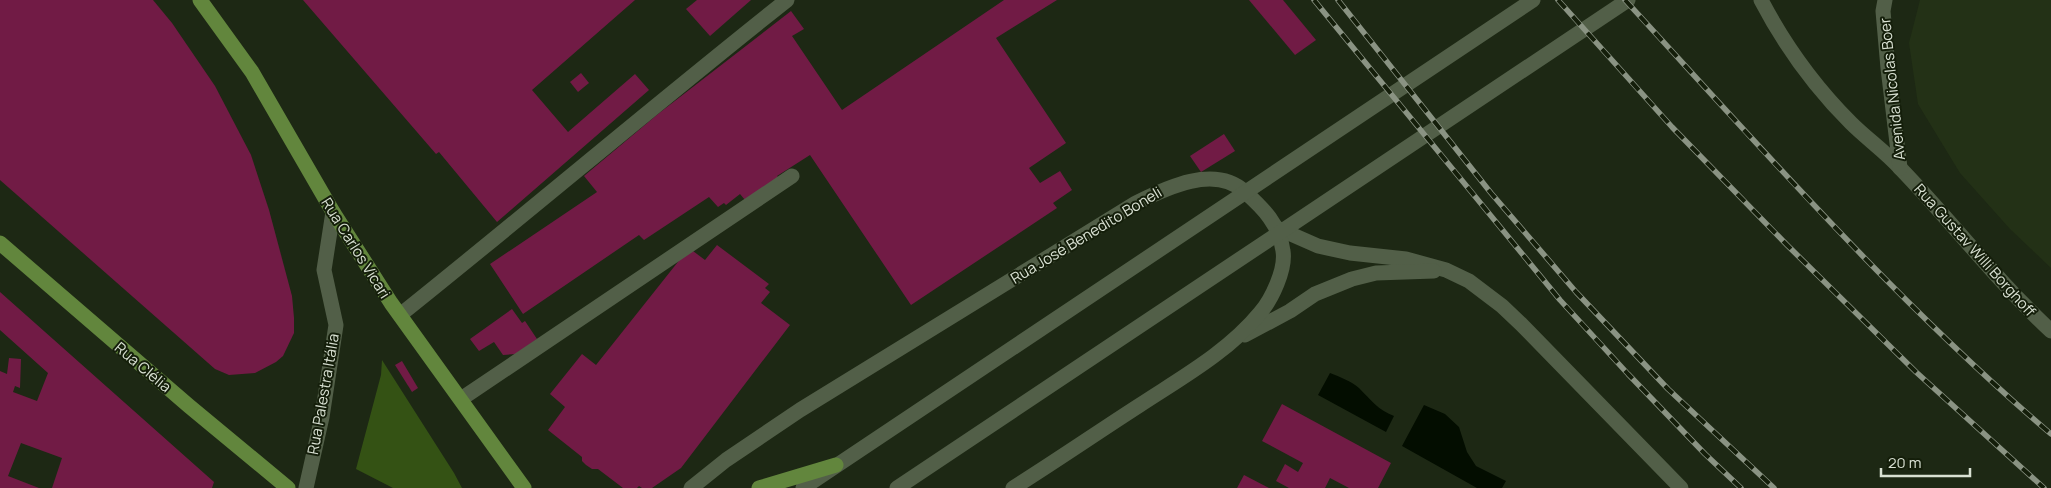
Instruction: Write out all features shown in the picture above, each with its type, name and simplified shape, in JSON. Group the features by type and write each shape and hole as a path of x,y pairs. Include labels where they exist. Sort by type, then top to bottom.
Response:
{"main road":[{"name":"Rua Carlos Vicari","path":"200,0 252,72 333,212 400,315 524,488"},
{"name":"Rua Clélia","path":"0,243 188,406 288,488"},
{"path":"759,488 836,465"}],"street":[{"path":"400,315 544,200 692,76 787,0"},
{"path":"803,488 1533,0"},
{"path":"897,488 1628,0"},
{"name":"Avenida Nicolas Boer","path":"1761,0 1771,20 1810,77 1850,122 1900,168"},
{"name":"Avenida Nicolas Boer","path":"1884,0 1888,68 1900,168"},
{"name":"Rua Gustav Willi Borghoff","path":"1900,168 2051,331"},
{"path":"461,399 792,176"},
{"name":"Rua José Benedito Boneli","path":"691,488 726,460 800,410 1092,229 1166,188 1197,179 1220,180 1240,187 1261,206 1277,228 1284,252 1273,294 1260,313 1232,341 1186,376 1014,488"},
{"name":"Rua Palestra Itália","path":"306,488 322,417 336,325 324,270 333,212"},
{"path":"1277,228 1318,246 1350,254 1406,259 1446,270 1469,281 1509,312 1564,366 1681,488"},
{"path":"1232,341 1290,311 1315,294 1352,279 1376,274 1446,270"}],"shaded area":[{"path":"1920,0 2051,0 2051,268 2010,229 1960,173 1918,104 1909,43"},
{"path":"1330,373 1356,386 1379,408 1394,416 1386,432 1318,395"},
{"path":"1424,405 1445,414 1459,427 1467,452 1476,466 1506,481 1502,488 1477,488 1402,446"}],"green space":[{"path":"382,360 462,488 393,488 356,469 381,375"}],"building":[{"path":"0,0 153,0 172,23 215,86 251,155 269,210 292,296 294,318 294,333 283,356 276,362 255,373 229,375 215,369 0,180"},
{"path":"303,0 635,0 532,90 568,132 635,74 649,90 497,222 439,152 436,154"},
{"path":"697,0 751,0 710,36 686,9"},
{"path":"1004,0 1057,0 996,38 1066,143 1029,168 1040,183 1060,171 1072,190 1053,203 1057,208 911,305 810,155 777,176 779,178 745,200 740,194 726,205 724,203 718,207 709,197 644,240 639,235 523,314 490,264 597,192 584,176 658,114 791,11 804,29 792,36 842,110"},
{"path":"1249,0 1283,0 1316,40 1295,55"},
{"path":"581,73 589,83 578,92 570,82"},
{"path":"1224,134 1235,151 1201,172 1190,156"},
{"path":"717,245 769,284 765,288 770,292 761,303 790,325 681,468 652,488 642,488 639,486 637,488 623,488 598,469 592,469 586,465 582,461 582,457 548,430 565,407 550,394 582,354 596,365 689,248 705,260"},
{"path":"0,292 214,482 212,488 52,488 62,458 21,443 8,476 39,488 0,488 0,371 7,374 9,358 21,359 20,388 15,386 13,392 37,401 48,373 0,330"},
{"path":"512,309 522,323 525,321 537,339 516,354 503,355 494,342 479,351 470,339"},
{"path":"402,361 418,388 412,392 395,365"},
{"path":"1282,404 1391,463 1378,488 1349,488 1330,478 1325,488 1289,488 1276,481 1285,464 1298,472 1303,463 1262,441"},
{"path":"1244,475 1269,488 1237,488"}],"railway":[{"path":"1314,0 1560,300 1705,454 1741,488"},
{"path":"1338,0 1491,193 1576,292 1668,389 1774,488"},
{"path":"1558,0 1672,127 1787,245 1916,372 2044,488"},
{"path":"1625,0 1779,168 1884,278 1994,384 2051,434"}]}
